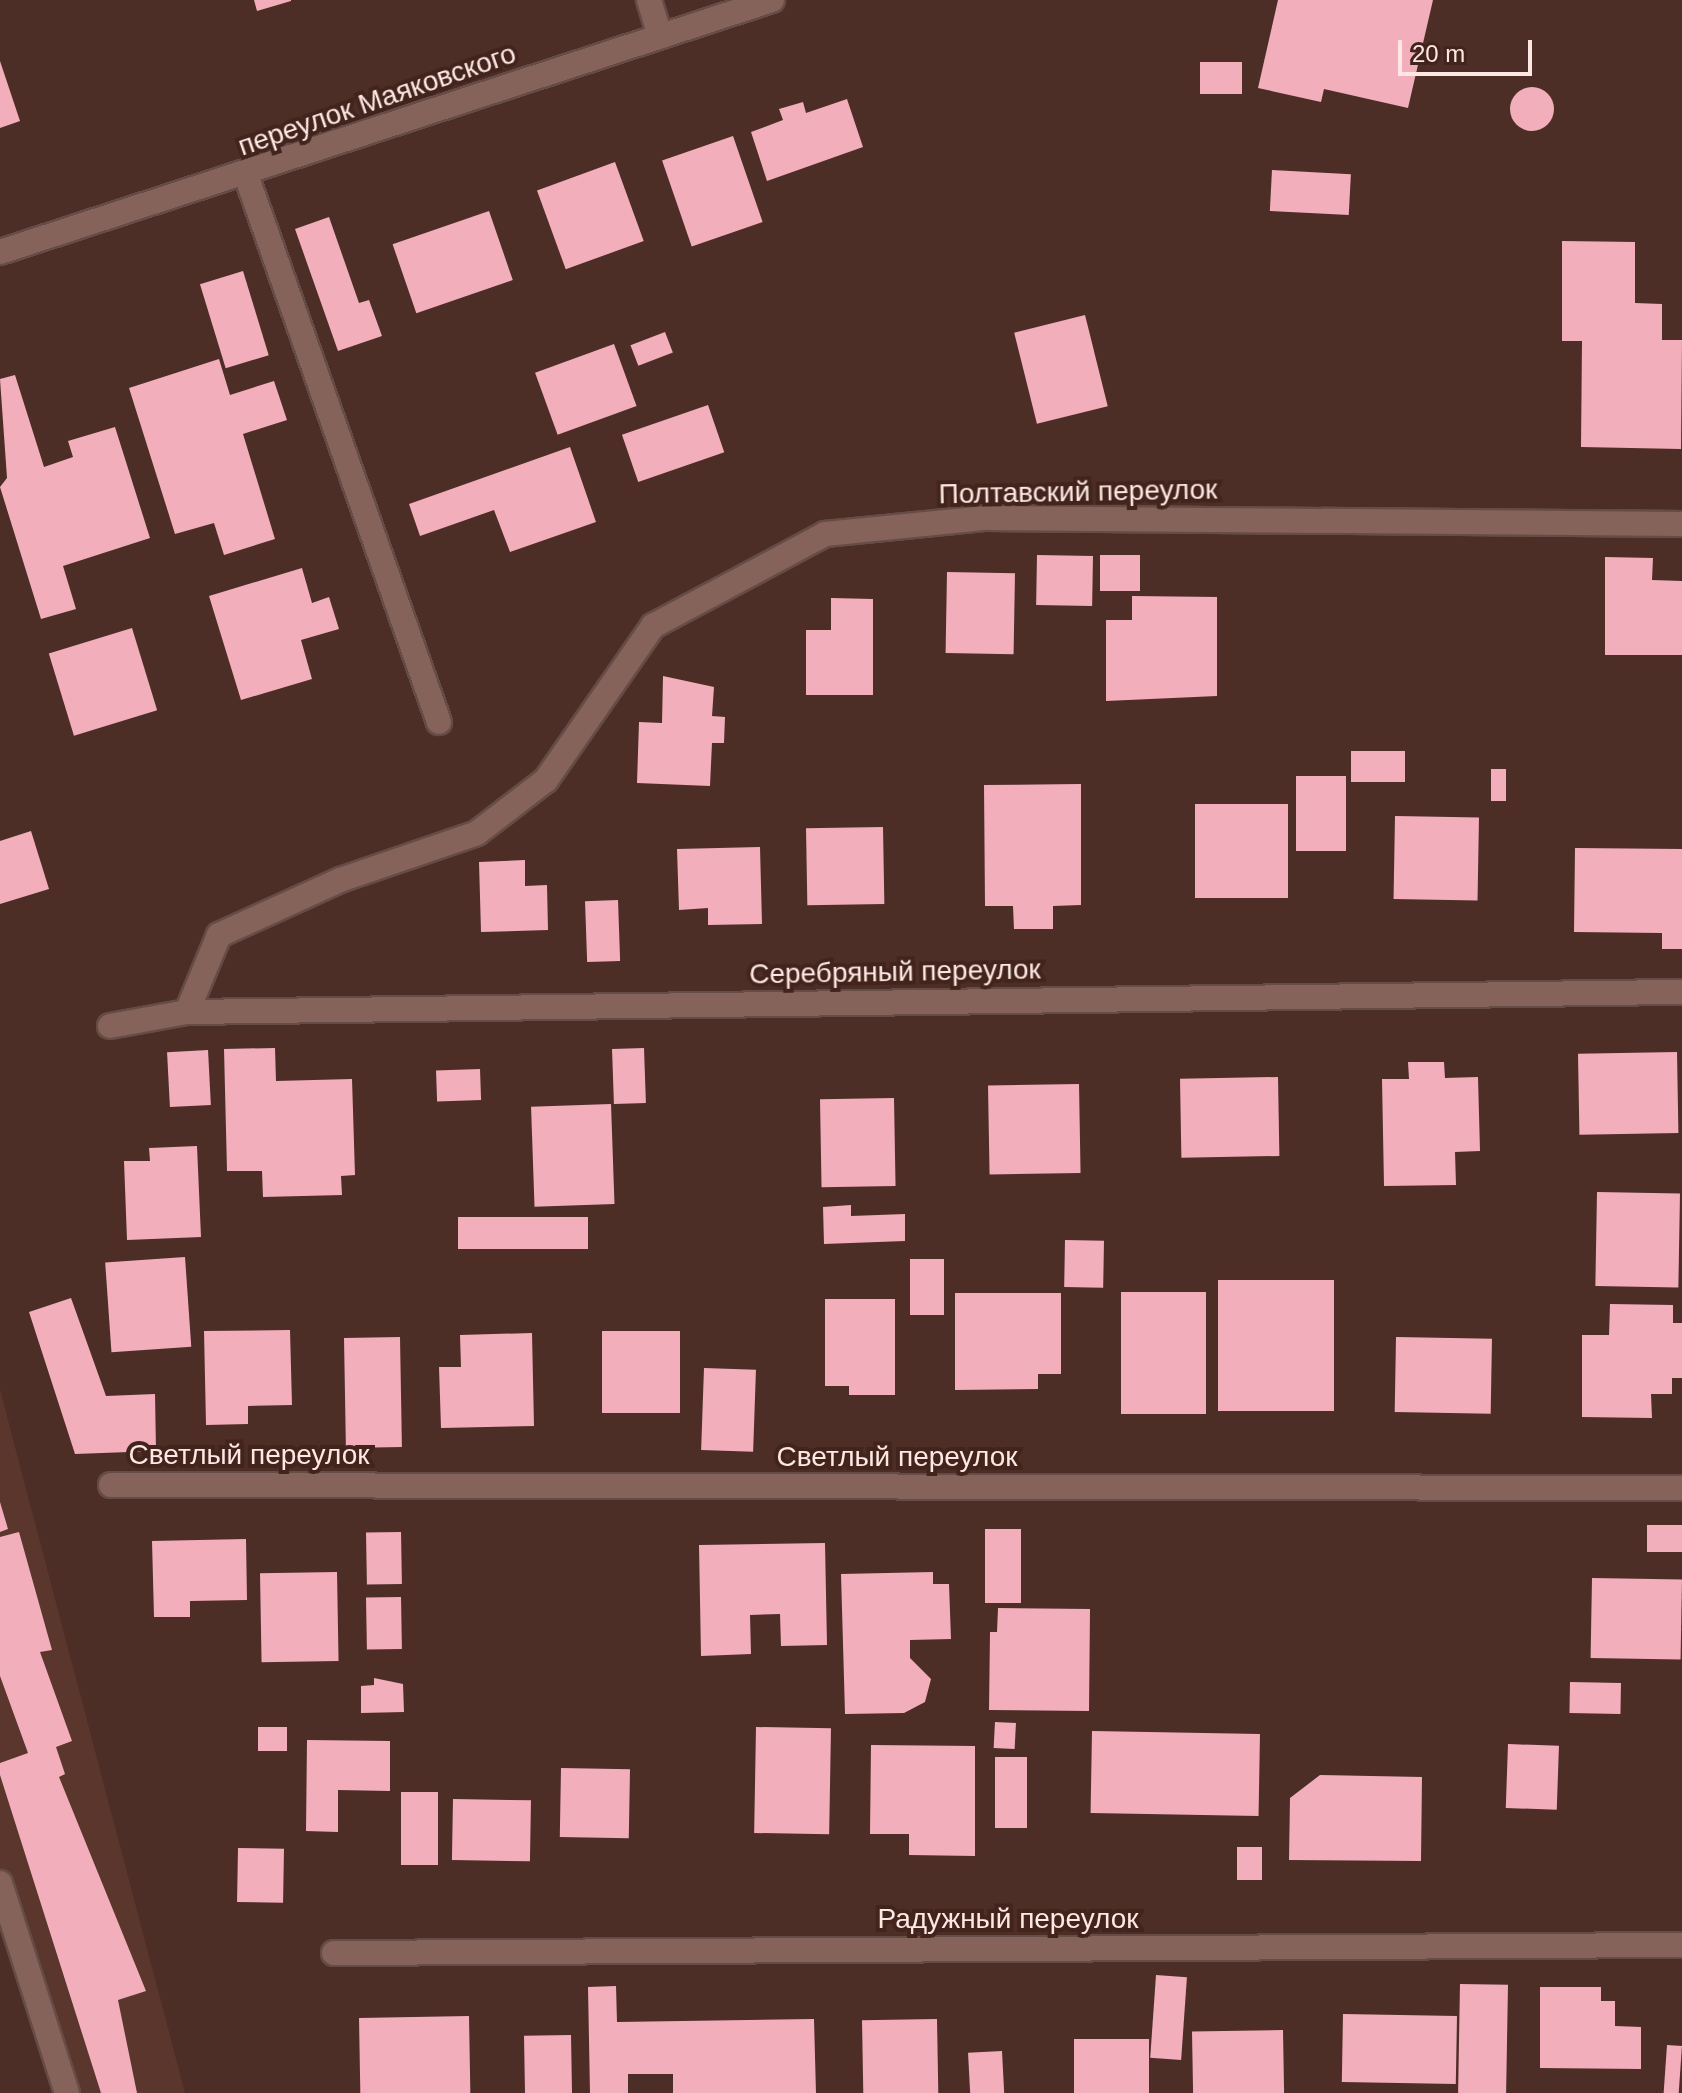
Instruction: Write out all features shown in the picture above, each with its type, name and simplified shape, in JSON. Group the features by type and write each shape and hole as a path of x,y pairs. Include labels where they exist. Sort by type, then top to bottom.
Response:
{"street":[{"path":"649,0 660,36"},
{"name":"переулок Маяковского","path":"0,252 246,175 772,0"},
{"path":"246,175 439,722"},
{"name":"Полтавский переулок","path":"187,1012 219,935 340,880 477,833 546,780 653,626 825,534 986,518 1682,524"},
{"name":"Серебряный переулок","path":"110,1026 187,1012 1682,992"},
{"name":"Светлый переулок","path":"111,1485 1682,1488"},
{"path":"0,1883 67,2093"},
{"name":"Радужный переулок","path":"334,1953 1682,1945"}],"shaded area":[{"path":"0,1390 185,2093 63,2093 0,1900"}],"building":[{"path":"254,0 291,0 291,1 257,11"},
{"path":"1278,0 1433,0 1408,108 1324,89 1321,102 1258,88"},
{"path":"0,61 20,121 0,128"},
{"path":"1200,62 1242,62 1242,94 1200,94"},
{"path":"1532,87 1547,94 1554,109 1547,124 1532,131 1517,124 1510,109 1517,94"},
{"path":"847,99 863,147 767,181 751,132 783,120 779,109 803,102 806,113"},
{"path":"733,136 763,222 692,246 662,160"},
{"path":"615,162 644,241 566,269 537,190"},
{"path":"1272,170 1351,174 1349,215 1270,211"},
{"path":"489,211 513,280 416,313 393,244"},
{"path":"329,217 359,303 369,300 382,336 338,351 295,229"},
{"path":"1562,241 1635,242 1635,303 1662,304 1662,340 1682,340 1681,449 1581,447 1582,341 1562,341"},
{"path":"243,271 269,355 226,368 200,284"},
{"path":"1085,315 1108,406 1037,424 1014,333"},
{"path":"665,332 673,353 638,366 630,345"},
{"path":"614,344 637,406 558,435 535,373"},
{"path":"219,359 230,395 274,381 287,420 243,434 275,539 224,555 214,523 175,534 129,388"},
{"path":"15,375 44,467 73,457 68,441 115,427 150,538 63,566 76,609 41,619 0,487 7,478 0,379"},
{"path":"708,405 724,452 638,482 622,435"},
{"path":"570,447 596,522 510,552 494,510 420,536 409,504"},
{"path":"1037,555 1093,556 1092,606 1036,605"},
{"path":"1100,555 1140,555 1140,591 1100,591"},
{"path":"1605,557 1653,558 1652,580 1682,581 1682,655 1605,655"},
{"path":"302,568 312,603 329,597 339,629 301,640 312,679 241,700 209,596"},
{"path":"947,572 1015,573 1014,654 946,653"},
{"path":"1132,596 1217,597 1217,696 1106,701 1106,620 1132,620"},
{"path":"831,598 873,599 873,695 806,695 806,630 831,630"},
{"path":"132,628 157,710 74,736 49,653"},
{"path":"663,676 714,687 712,716 725,717 724,743 712,743 710,786 637,783 639,722 662,723"},
{"path":"1351,751 1405,751 1405,782 1351,782"},
{"path":"1491,769 1506,769 1506,801 1491,801"},
{"path":"1296,776 1346,776 1346,851 1296,851"},
{"path":"1081,784 1081,905 1053,906 1053,929 1014,929 1013,906 985,906 984,785"},
{"path":"1195,804 1288,804 1288,898 1195,898"},
{"path":"1395,816 1479,817 1478,900 1394,899"},
{"path":"883,827 884,904 807,905 806,828"},
{"path":"31,831 49,889 0,904 0,841"},
{"path":"760,847 762,924 708,925 708,908 679,910 677,849"},
{"path":"1575,848 1682,849 1682,949 1662,949 1662,933 1574,932"},
{"path":"525,860 525,886 547,885 548,930 481,932 479,862"},
{"path":"618,900 620,961 587,962 585,901"},
{"path":"275,1048 276,1081 352,1079 355,1175 341,1176 342,1195 263,1197 262,1171 227,1171 224,1049"},
{"path":"644,1048 646,1103 614,1104 612,1049"},
{"path":"208,1050 211,1105 170,1107 167,1052"},
{"path":"1677,1052 1678,1133 1579,1135 1578,1054"},
{"path":"1408,1062 1444,1062 1445,1078 1478,1077 1480,1151 1455,1152 1456,1185 1384,1186 1382,1079 1409,1079"},
{"path":"480,1069 481,1100 437,1102 436,1071"},
{"path":"1278,1077 1279,1156 1181,1158 1180,1079"},
{"path":"1079,1084 1081,1173 990,1175 988,1086"},
{"path":"894,1098 896,1186 822,1187 820,1099"},
{"path":"611,1104 614,1204 535,1207 531,1107"},
{"path":"197,1146 201,1237 127,1240 124,1161 150,1161 149,1148"},
{"path":"1597,1192 1680,1193 1678,1287 1595,1286"},
{"path":"851,1205 851,1216 905,1214 905,1241 824,1244 823,1207"},
{"path":"458,1217 588,1217 588,1249 458,1249"},
{"path":"1065,1240 1104,1241 1103,1288 1064,1287"},
{"path":"185,1257 191,1347 111,1352 105,1263"},
{"path":"910,1259 944,1259 944,1315 910,1315"},
{"path":"1218,1280 1334,1280 1334,1411 1218,1411"},
{"path":"1121,1292 1206,1292 1206,1414 1121,1414"},
{"path":"955,1293 1061,1293 1061,1374 1038,1374 1038,1389 955,1390"},
{"path":"71,1298 106,1396 155,1394 156,1451 75,1454 29,1312"},
{"path":"825,1299 895,1299 895,1395 849,1395 849,1386 825,1386"},
{"path":"1610,1304 1673,1305 1673,1323 1682,1323 1682,1378 1672,1378 1672,1394 1651,1394 1652,1418 1582,1417 1582,1335 1609,1335"},
{"path":"290,1330 292,1405 248,1406 248,1424 206,1425 204,1331"},
{"path":"602,1331 680,1331 680,1413 602,1413"},
{"path":"532,1333 534,1426 441,1428 439,1367 461,1367 460,1335"},
{"path":"400,1337 402,1447 346,1448 344,1338"},
{"path":"1396,1337 1492,1339 1491,1414 1395,1412"},
{"path":"704,1368 756,1370 753,1452 701,1450"},
{"path":"0,1502 8,1529 0,1532"},
{"path":"1647,1525 1682,1525 1682,1552 1647,1552"},
{"path":"985,1529 1021,1529 1021,1603 985,1603"},
{"path":"19,1532 52,1650 40,1652 72,1741 56,1747 65,1774 59,1777 146,1991 118,2000 137,2093 101,2093 0,1775 0,1763 28,1753 0,1676 0,1537"},
{"path":"401,1532 402,1584 367,1585 366,1533"},
{"path":"246,1539 247,1600 190,1601 190,1617 154,1617 152,1541"},
{"path":"825,1543 827,1645 781,1646 780,1614 750,1615 751,1654 701,1656 699,1545"},
{"path":"337,1572 339,1661 262,1662 260,1573"},
{"path":"933,1572 933,1584 949,1584 951,1639 910,1640 910,1658 931,1679 925,1702 904,1713 845,1714 841,1574"},
{"path":"1592,1578 1682,1580 1681,1660 1591,1658"},
{"path":"401,1597 402,1649 367,1650 366,1598"},
{"path":"998,1608 1090,1609 1089,1711 989,1710 990,1632 997,1632"},
{"path":"374,1678 403,1684 404,1712 361,1713 361,1686 374,1685"},
{"path":"1570,1682 1621,1683 1620,1714 1569,1713"},
{"path":"995,1722 1016,1723 1015,1749 994,1748"},
{"path":"258,1727 287,1727 287,1751 258,1751"},
{"path":"756,1727 831,1728 829,1834 754,1833"},
{"path":"1092,1731 1260,1734 1259,1816 1091,1813"},
{"path":"307,1740 390,1741 390,1791 338,1790 338,1832 306,1831"},
{"path":"1508,1744 1559,1746 1557,1810 1506,1808"},
{"path":"871,1745 975,1746 975,1856 909,1855 909,1834 870,1834"},
{"path":"995,1757 1027,1757 1027,1828 995,1828"},
{"path":"561,1768 630,1769 629,1838 560,1837"},
{"path":"1320,1775 1422,1777 1421,1861 1289,1860 1290,1798"},
{"path":"401,1792 438,1792 438,1865 401,1865"},
{"path":"453,1799 531,1800 530,1861 452,1860"},
{"path":"1237,1847 1262,1847 1262,1880 1237,1880"},
{"path":"238,1848 284,1849 283,1903 237,1902"},
{"path":"1156,1975 1187,1977 1181,2060 1150,2058"},
{"path":"1460,1984 1508,1985 1506,2093 1458,2093"},
{"path":"616,1986 617,2022 814,2019 816,2093 673,2093 673,2074 628,2074 628,2093 590,2093 588,1987"},
{"path":"1540,1987 1601,1987 1601,2001 1615,2001 1615,2026 1641,2027 1641,2069 1540,2068"},
{"path":"1343,2014 1457,2016 1456,2084 1342,2082"},
{"path":"469,2016 470,2093 360,2093 359,2018"},
{"path":"937,2019 938,2093 863,2093 862,2020"},
{"path":"1283,2030 1284,2093 1193,2093 1192,2032"},
{"path":"571,2035 572,2093 525,2093 524,2036"},
{"path":"1074,2039 1149,2039 1149,2093 1074,2093"},
{"path":"1667,2045 1682,2046 1679,2093 1664,2093"},
{"path":"1002,2051 1004,2093 970,2093 968,2053"}]}
